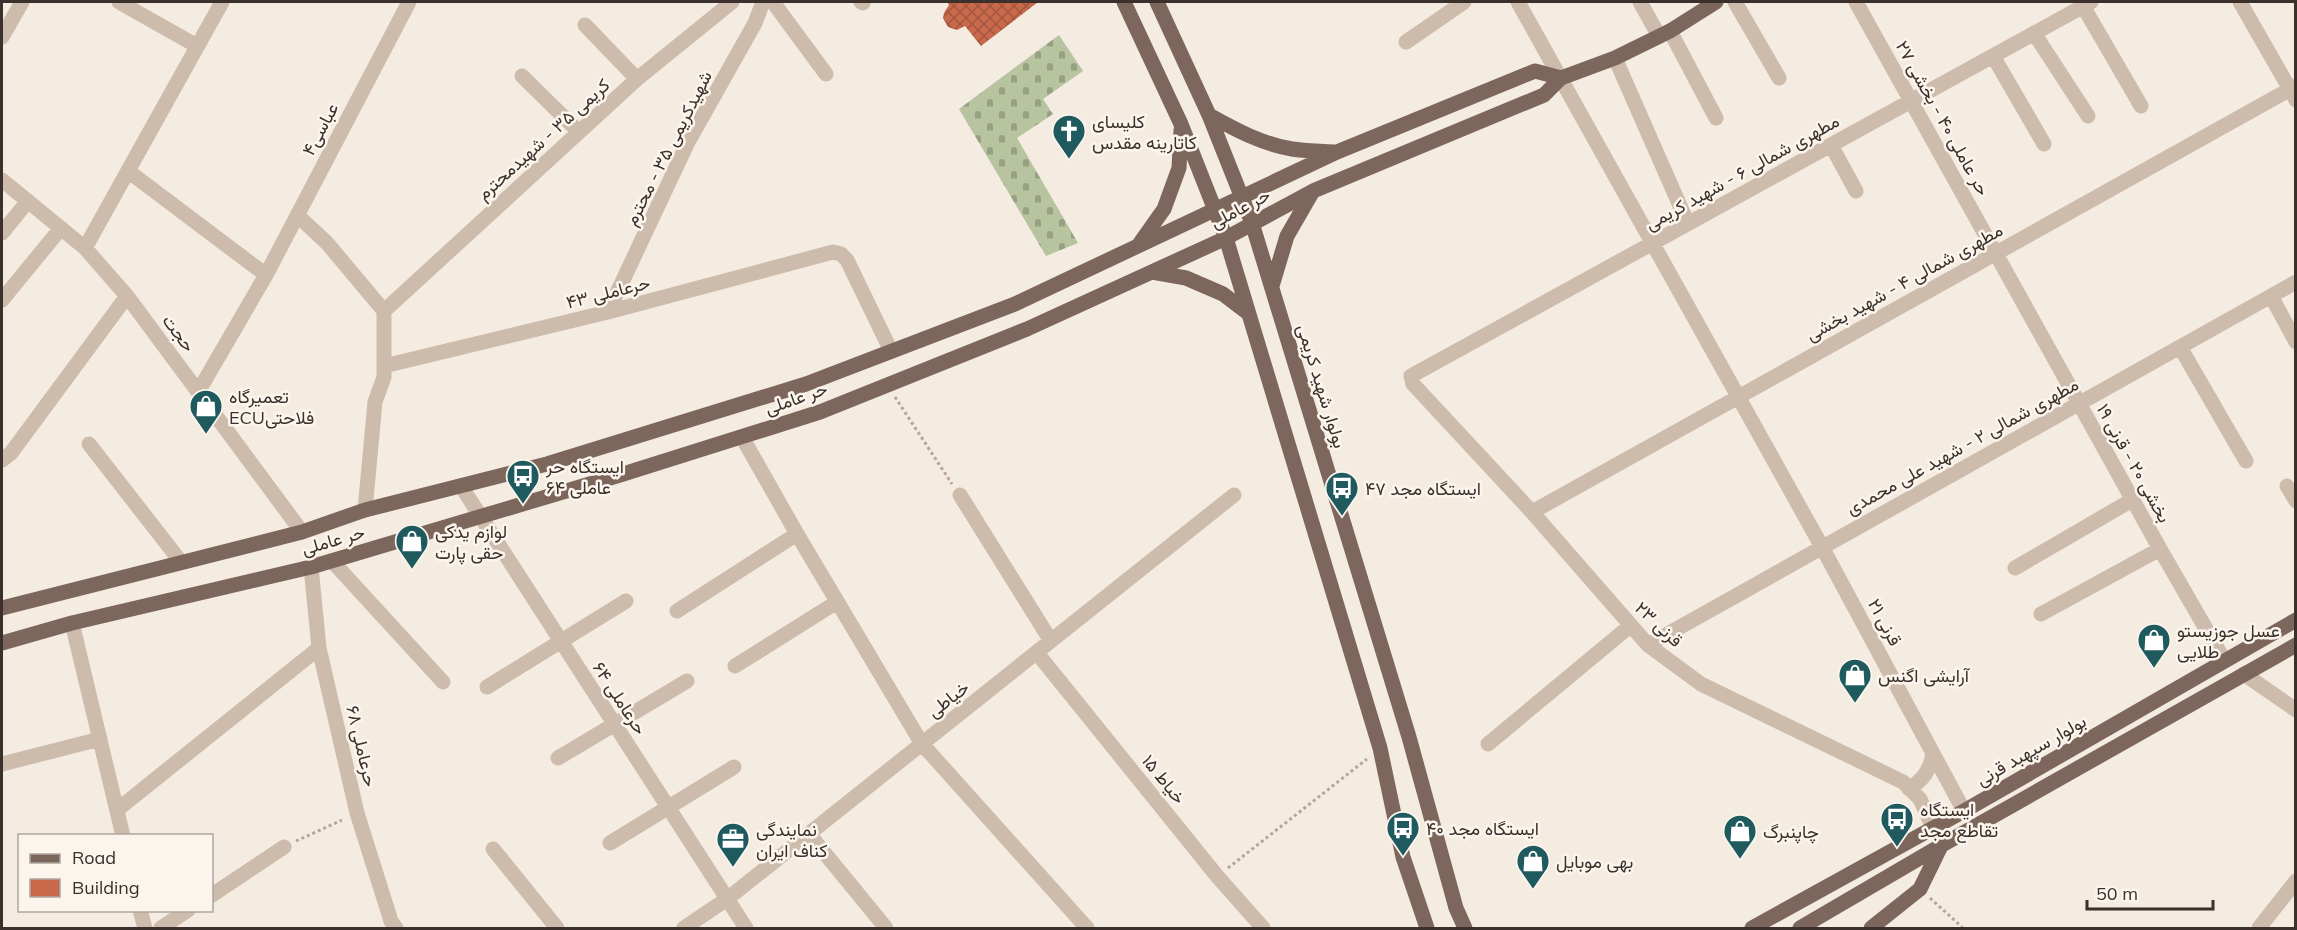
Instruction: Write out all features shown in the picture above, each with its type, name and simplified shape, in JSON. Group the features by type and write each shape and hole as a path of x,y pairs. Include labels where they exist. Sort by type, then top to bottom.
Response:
{"main road":[{"path":"1124,2 1181,124 1226,238 1380,748 1403,857 1427,928"},
{"name":"بولوار شهید کریمی","path":"1157,2 1209,115 1252,223 1409,737 1456,908 1465,928"},
{"name":"حر عاملی","path":"2,643 311,567 480,518 820,412 1027,328 1226,238 1313,191 1544,95 1561,78 1616,58 1665,33 1716,2"},
{"name":"حر عاملی","path":"2,608 302,532 365,510 548,464 806,384 1015,304 1337,152 1535,71 1561,78"},
{"path":"1209,115 1249,137 1292,149 1337,152"},
{"path":"1139,245 1164,209 1179,168 1181,124"},
{"path":"1272,286 1287,236 1313,191"},
{"path":"1152,272 1186,278 1222,294 1248,313"},
{"name":"بولوار سپهبد قرنی","path":"1752,928 1964,811 2295,620"},
{"path":"1800,928 2295,645"},
{"path":"1871,928 1920,889 1942,845"}],"street":[{"path":"2,36 22,2"},
{"path":"120,2 197,46"},
{"path":"85,248 222,2"},
{"name":"عباسی۴","path":"198,392 266,275 409,2"},
{"name":"کریمی ۳۵ - شهیدمحترم","path":"384,311 637,79 732,2"},
{"name":"شهیدکریمی ۳۵ - محترم","path":"608,312 688,142 756,23 764,2"},
{"path":"773,2 826,74"},
{"path":"1406,42 1464,2"},
{"name":"قرنی ۲۱","path":"1518,2 1822,547 1964,811"},
{"path":"1640,2 1665,33 1716,118"},
{"path":"1735,2 1779,78"},
{"name":"حر عاملی ۴۰ - بخشی ۲۷","path":"1856,2 1996,253"},
{"path":"2240,2 2294,92"},
{"path":"2087,4 2141,106"},
{"name":"مطهری شمالی ۶ - شهید کریمی","path":"1411,376 2087,4"},
{"path":"585,24 637,79"},
{"path":"2034,33 2088,116"},
{"path":"1993,56 2044,144"},
{"path":"1616,58 1688,224"},
{"path":"522,76 579,132"},
{"name":"مطهری شمالی ۴ - شهید بخشی","path":"1532,512 1996,253 2294,92"},
{"path":"1831,145 1856,191"},
{"path":"128,171 266,275"},
{"name":"حجت","path":"2,180 85,248 127,296 302,532"},
{"path":"2,233 28,201"},
{"path":"297,215 327,243 384,311 384,377 375,402 365,510"},
{"path":"2,300 62,228"},
{"name":"حرعاملی ۴۳","path":"384,366 608,312 833,252 841,254 848,260 891,351"},
{"name":"بخشی ۲۰ - قرنی ۱۹","path":"1996,253 2132,500 2224,660"},
{"name":"مطهری شمالی ۲ - شهید علی محمدی","path":"1648,645 2295,282"},
{"path":"2,460 11,453 127,296"},
{"path":"2271,296 2295,342"},
{"path":"2180,347 2246,461"},
{"name":"قرنی ۲۳","path":"1411,376 1413,384 1532,512 1648,645 1701,684 1903,783 1920,799 1932,828"},
{"path":"742,437 922,744 1087,928"},
{"path":"89,444 182,562"},
{"name":"حرعاملی ۶۴","path":"461,486 747,928"},
{"path":"2287,486 2295,501"},
{"path":"960,495 1051,641"},
{"name":"خیاطی","path":"684,928 727,899 1233,495"},
{"path":"2015,568 2132,500"},
{"path":"677,611 797,534"},
{"path":"2041,614 2160,549"},
{"path":"332,561 443,682"},
{"name":"حرعاملی ۶۸","path":"311,567 319,648 357,813 389,926"},
{"path":"487,687 626,601"},
{"path":"735,666 837,602"},
{"path":"72,624 123,834"},
{"path":"1488,744 1630,626"},
{"path":"117,810 319,648"},
{"name":"خیاط ۱۵","path":"1037,653 1217,876 1263,928"},
{"path":"2244,674 2295,710"},
{"path":"558,759 687,681"},
{"path":"2,764 100,739"},
{"path":"1909,789 1926,774 1933,754"},
{"path":"610,843 734,767"},
{"path":"809,834 886,928"},
{"path":"213,894 284,847"},
{"path":"493,849 558,928"},
{"path":"2265,926 2295,881"},
{"path":"141,912 145,928"},
{"path":"161,928 185,912"}],"path":[{"path":"887,385 960,495"},
{"path":"1217,876 1380,748"},
{"path":"284,847 357,813"},
{"path":"1920,889 1963,928"}],"green space":[{"path":"1059,35 1083,71 1043,99 1053,114 1017,138 1078,243 1046,256 959,109"}],"building":[{"path":"947,2 1038,2 981,46 965,26 957,30 948,27 943,18 949,5"}],"place":[{"name":"کلیسای کاتارینه مقدس","path":"1069,160"},
{"name":"تعمیرگاه ECUفلاحتی","path":"206,435"},
{"name":"ایستگاه حر عاملی ۶۴","path":"523,505"},
{"name":"ایستگاه مجد ۴۷","path":"1342,517"},
{"name":"لوازم یدکی حقی پارت","path":"412,570"},
{"name":"عسل جوزیستو طلایی","path":"2154,669"},
{"name":"آرایشی اگنس","path":"1855,704"},
{"name":"ایستگاه تقاطع مجد","path":"1897,848"},
{"name":"ایستگاه مجد ۴۰","path":"1403,857"},
{"name":"چاپنبرگ","path":"1740,860"},
{"name":"نمایندگی کناف ایران","path":"733,868"},
{"name":"بهی موبایل","path":"1533,890"}]}
